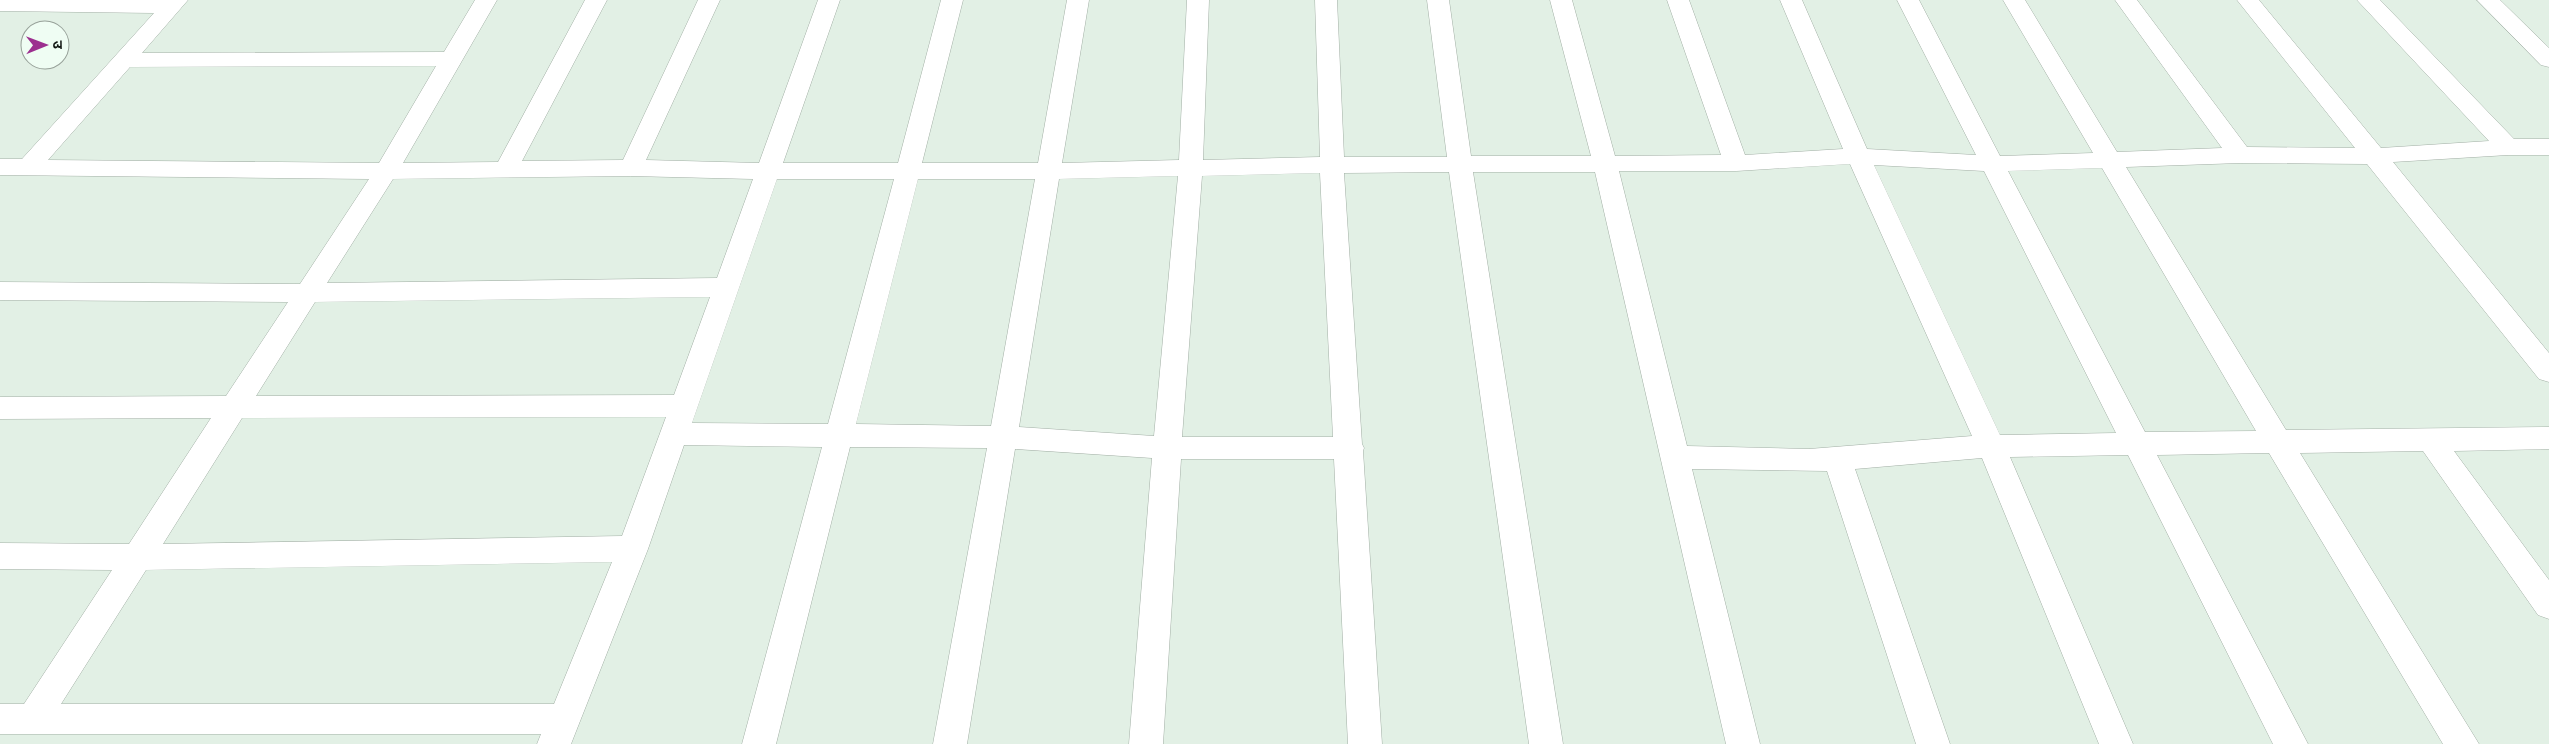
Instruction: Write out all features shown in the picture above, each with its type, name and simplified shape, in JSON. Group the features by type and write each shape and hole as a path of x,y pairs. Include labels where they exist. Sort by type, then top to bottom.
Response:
{"street":[{"path":"33,719 386,171 486,0"},
{"path":"506,170 596,0"},
{"path":"631,168 709,0"},
{"path":"0,719 559,731 633,549 829,0"},
{"path":"760,744 952,0"},
{"path":"950,744 1078,0"},
{"path":"1146,744 1167,448 1191,167 1198,0"},
{"path":"1326,0 1332,165 1350,448 1365,744"},
{"path":"1438,0 1460,164 1546,744"},
{"path":"1561,0 1605,162 1743,744"},
{"path":"1678,0 1736,163"},
{"path":"1791,0 1858,156 1991,446 2116,744"},
{"path":"1908,0 2291,744"},
{"path":"2014,0 2276,441 2462,744"},
{"path":"2126,0 2240,155"},
{"path":"2248,0 2549,372"},
{"path":"2368,0 2508,146"},
{"path":"2488,0 2549,60"},
{"path":"0,5 174,3"},
{"path":"29,166 174,3"},
{"path":"123,60 451,59"},
{"path":"0,166 386,171 631,168 768,171 1049,171 1332,165 1605,162 1736,163 1858,156 1994,164 2240,155 2374,156 2508,146 2549,146"},
{"path":"0,291 307,293 727,287"},
{"path":"0,408 684,406"},
{"path":"675,434 1003,437 1167,448 1350,448"},
{"path":"1675,457 1809,461 1991,446 2136,442 2549,438"},
{"path":"2430,439 2549,605"},
{"path":"1837,458 1933,744"},
{"path":"0,556 138,557 633,549"}]}
